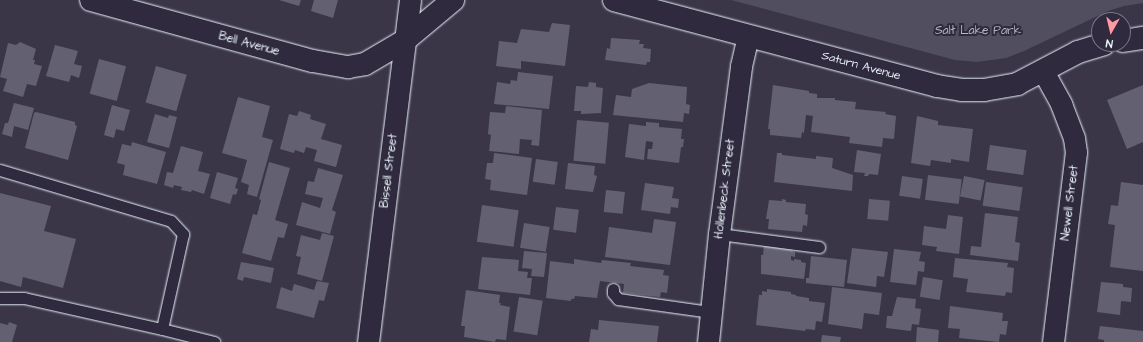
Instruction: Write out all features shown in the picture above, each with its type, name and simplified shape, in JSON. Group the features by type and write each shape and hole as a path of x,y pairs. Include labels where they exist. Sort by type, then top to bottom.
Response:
{"street":[{"name":"Bell Avenue","path":"91,0 313,61 348,67 365,64 404,41"},
{"name":"Bissell Street","path":"368,342 410,0"},
{"path":"404,41 453,0"},
{"name":"Saturn Avenue","path":"614,0 663,6 748,36 937,86 962,90 984,90 1016,84 1078,52 1091,48"},
{"name":"Hollenbeck Street","path":"708,342 719,234 742,66 748,36"},
{"path":"1131,40 1143,38"},
{"name":"Newell Street","path":"1043,70 1061,104 1074,138 1076,152 1053,342"}],"lane":[{"path":"0,170 171,221 183,234 162,329"},
{"path":"719,234 819,247"},
{"path":"613,289 613,293 618,299 711,312"},
{"path":"0,298 24,298 214,342"}],"green space":[{"name":"Salt Lake Park","path":"731,0 1143,0 1143,3 1124,6 1106,12 1091,12 1091,19 1006,58 977,62 955,60"}],"building":[{"path":"279,0 301,0 299,6"},
{"path":"314,0 338,0 333,18 311,11"},
{"path":"552,23 570,25 565,66 521,61 521,69 496,66 499,41 517,43 521,29 549,32"},
{"path":"611,38 640,40 639,44 644,44 643,48 651,49 650,62 647,62 646,65 605,60 607,48 610,49"},
{"path":"20,42 36,49 33,60 35,60 34,64 42,66 36,86 27,84 23,97 3,91 7,79 0,77 8,43 16,45"},
{"path":"55,45 78,51 74,64 82,66 79,78 71,75 69,82 46,76"},
{"path":"99,59 126,66 117,101 90,94"},
{"path":"156,66 187,75 176,111 146,103"},
{"path":"518,72 553,76 549,109 494,104 497,82 510,84 511,80 517,81"},
{"path":"589,82 596,83 596,87 603,88 601,113 581,114 581,111 574,111 576,86 588,87"},
{"path":"649,83 687,87 686,104 690,105 689,114 684,113 683,122 613,115 616,95 631,97 632,89"},
{"path":"773,85 809,91 809,93 817,94 817,98 835,98 835,100 856,102 855,109 886,112 885,114 896,116 894,139 883,138 882,147 849,143 850,137 811,132 813,116 806,115 804,133 802,132 801,138 770,135 770,129 768,129"},
{"path":"1143,85 1143,142 1127,149 1107,100"},
{"path":"238,97 270,106 262,137 273,140 257,197 247,194 249,185 241,182 247,160 222,153"},
{"path":"14,103 34,108 28,130 14,126 12,137 2,134 5,123 8,123"},
{"path":"112,105 130,110 124,131 116,129 114,138 104,135"},
{"path":"506,106 542,110 539,146 531,145 532,140 520,139 519,154 489,151 491,135 488,134 490,112 505,113"},
{"path":"299,111 311,115 310,119 326,124 321,139 342,145 336,167 314,161 317,150 306,147 304,153 295,150 294,153 280,149 289,114 297,116"},
{"path":"36,112 75,122 75,125 77,126 68,160 25,148 34,113"},
{"path":"155,114 168,118 169,115 177,117 169,148 147,142"},
{"path":"917,116 938,121 938,125 973,129 969,162 951,159 951,163 931,160 930,166 911,163"},
{"path":"577,120 609,123 605,164 573,161"},
{"path":"646,122 659,123 659,127 682,129 681,139 684,139 683,147 681,147 679,163 647,159 648,149 652,149 653,142 646,141 644,160 625,157 629,124 646,126"},
{"path":"132,142 166,152 157,184 123,175 125,165 117,163 122,144 131,146"},
{"path":"990,145 1027,150 1023,175 987,170"},
{"path":"181,146 203,152 198,171 210,174 204,194 192,190 191,192 181,190 182,187 174,185 173,188 164,185 167,172 173,173"},
{"path":"857,150 881,154 878,175 869,174 868,176 864,176 865,173 854,172"},
{"path":"494,153 532,158 527,195 490,190 491,180 485,179 487,163 493,163"},
{"path":"777,153 782,153 782,155 816,159 816,156 833,158 832,168 853,175 852,191 774,182"},
{"path":"536,159 558,162 555,185 533,182"},
{"path":"269,162 290,168 275,220 288,224 284,238 278,237 271,261 242,253 253,214 257,215 261,200 259,199"},
{"path":"568,163 595,166 594,175 597,176 593,192 565,189"},
{"path":"318,168 343,175 332,210 336,212 330,234 296,225 302,202 320,208 323,198 305,194 308,181 314,182"},
{"path":"217,172 238,178 235,188 238,189 236,195 233,194 230,204 210,198"},
{"path":"928,175 962,179 959,204 925,200"},
{"path":"902,176 923,179 920,199 899,196"},
{"path":"964,176 985,180 981,201 960,197"},
{"path":"986,182 1023,187 1019,211 983,206"},
{"path":"1121,182 1143,185 1143,271 1110,267 1115,225 1108,224 1111,205 1118,206"},
{"path":"645,183 674,187 672,198 679,199 678,208 671,207 670,214 641,210"},
{"path":"606,190 625,192 623,214 604,212"},
{"path":"0,193 51,206 44,231 76,239 63,288 23,277 21,287 0,281"},
{"path":"782,199 786,200 786,202 806,204 805,214 808,215 807,226 803,225 802,232 768,229 769,219 766,219 769,200 782,201"},
{"path":"869,199 890,201 888,221 867,219"},
{"path":"482,205 519,210 513,247 477,242"},
{"path":"556,207 579,210 576,233 553,230"},
{"path":"985,213 1018,217 1015,242 1020,243 1018,261 970,255 971,246 981,247"},
{"path":"948,215 963,217 959,254 936,251 937,247 922,245 924,226 946,229"},
{"path":"654,219 676,222 670,265 605,257 609,227 652,233"},
{"path":"524,223 550,227 546,252 520,248"},
{"path":"322,233 334,236 322,281 297,274 301,257 296,256 301,235 320,240"},
{"path":"764,245 792,249 792,251 795,252 795,257 791,256 791,260 801,260 801,262 806,263 804,279 761,274 761,255 763,255"},
{"path":"852,248 888,252 884,277 877,276 876,287 847,283"},
{"path":"894,249 921,252 919,261 925,262 924,272 918,271 916,285 890,282"},
{"path":"524,251 547,253 544,277 531,276 532,269 522,268"},
{"path":"811,256 847,260 844,287 806,283 806,278 809,278"},
{"path":"482,257 519,260 518,271 528,272 527,278 532,278 530,295 478,289"},
{"path":"955,258 1008,263 1007,267 1014,268 1012,293 1006,292 1005,296 966,292 968,279 953,277"},
{"path":"574,259 601,263 602,260 631,263 630,266 664,270 663,275 669,276 667,293 661,292 660,297 623,293 624,284 600,281 597,298 575,296 574,299 571,299 571,301 546,298 550,261 574,264"},
{"path":"241,262 274,268 271,283 244,277 243,281 237,279"},
{"path":"923,277 943,280 940,300 920,297"},
{"path":"317,281 329,283 324,301 319,300 314,318 276,308 281,287 292,291 294,284 314,290"},
{"path":"1101,282 1123,284 1123,287 1132,288 1131,302 1121,301 1120,315 1097,312"},
{"path":"832,287 882,293 879,315 864,313 862,329 828,324"},
{"path":"767,289 791,292 791,294 796,296 809,298 809,301 825,303 822,322 816,321 815,330 806,329 805,331 756,325 759,295 762,295 762,291 767,292"},
{"path":"466,290 500,295 500,305 510,307 506,340 496,339 495,342 464,337 465,326 461,326"},
{"path":"519,297 543,301 537,335 514,332"},
{"path":"897,297 916,299 915,308 921,309 919,325 912,324 911,331 886,328 887,316 892,316"},
{"path":"950,306 1003,313 1002,321 1008,321 1006,335 1000,334 999,342 959,338 960,329 948,328"},
{"path":"599,320 659,326 657,342 589,342 591,329 598,330"},
{"path":"9,322 17,325 12,342 0,342 0,323 8,325"},
{"path":"1100,326 1143,331 1143,342 1104,342 1104,340 1098,339"},
{"path":"917,327 939,330 938,342 916,342"},
{"path":"822,335 841,337 840,342 821,342"}]}
